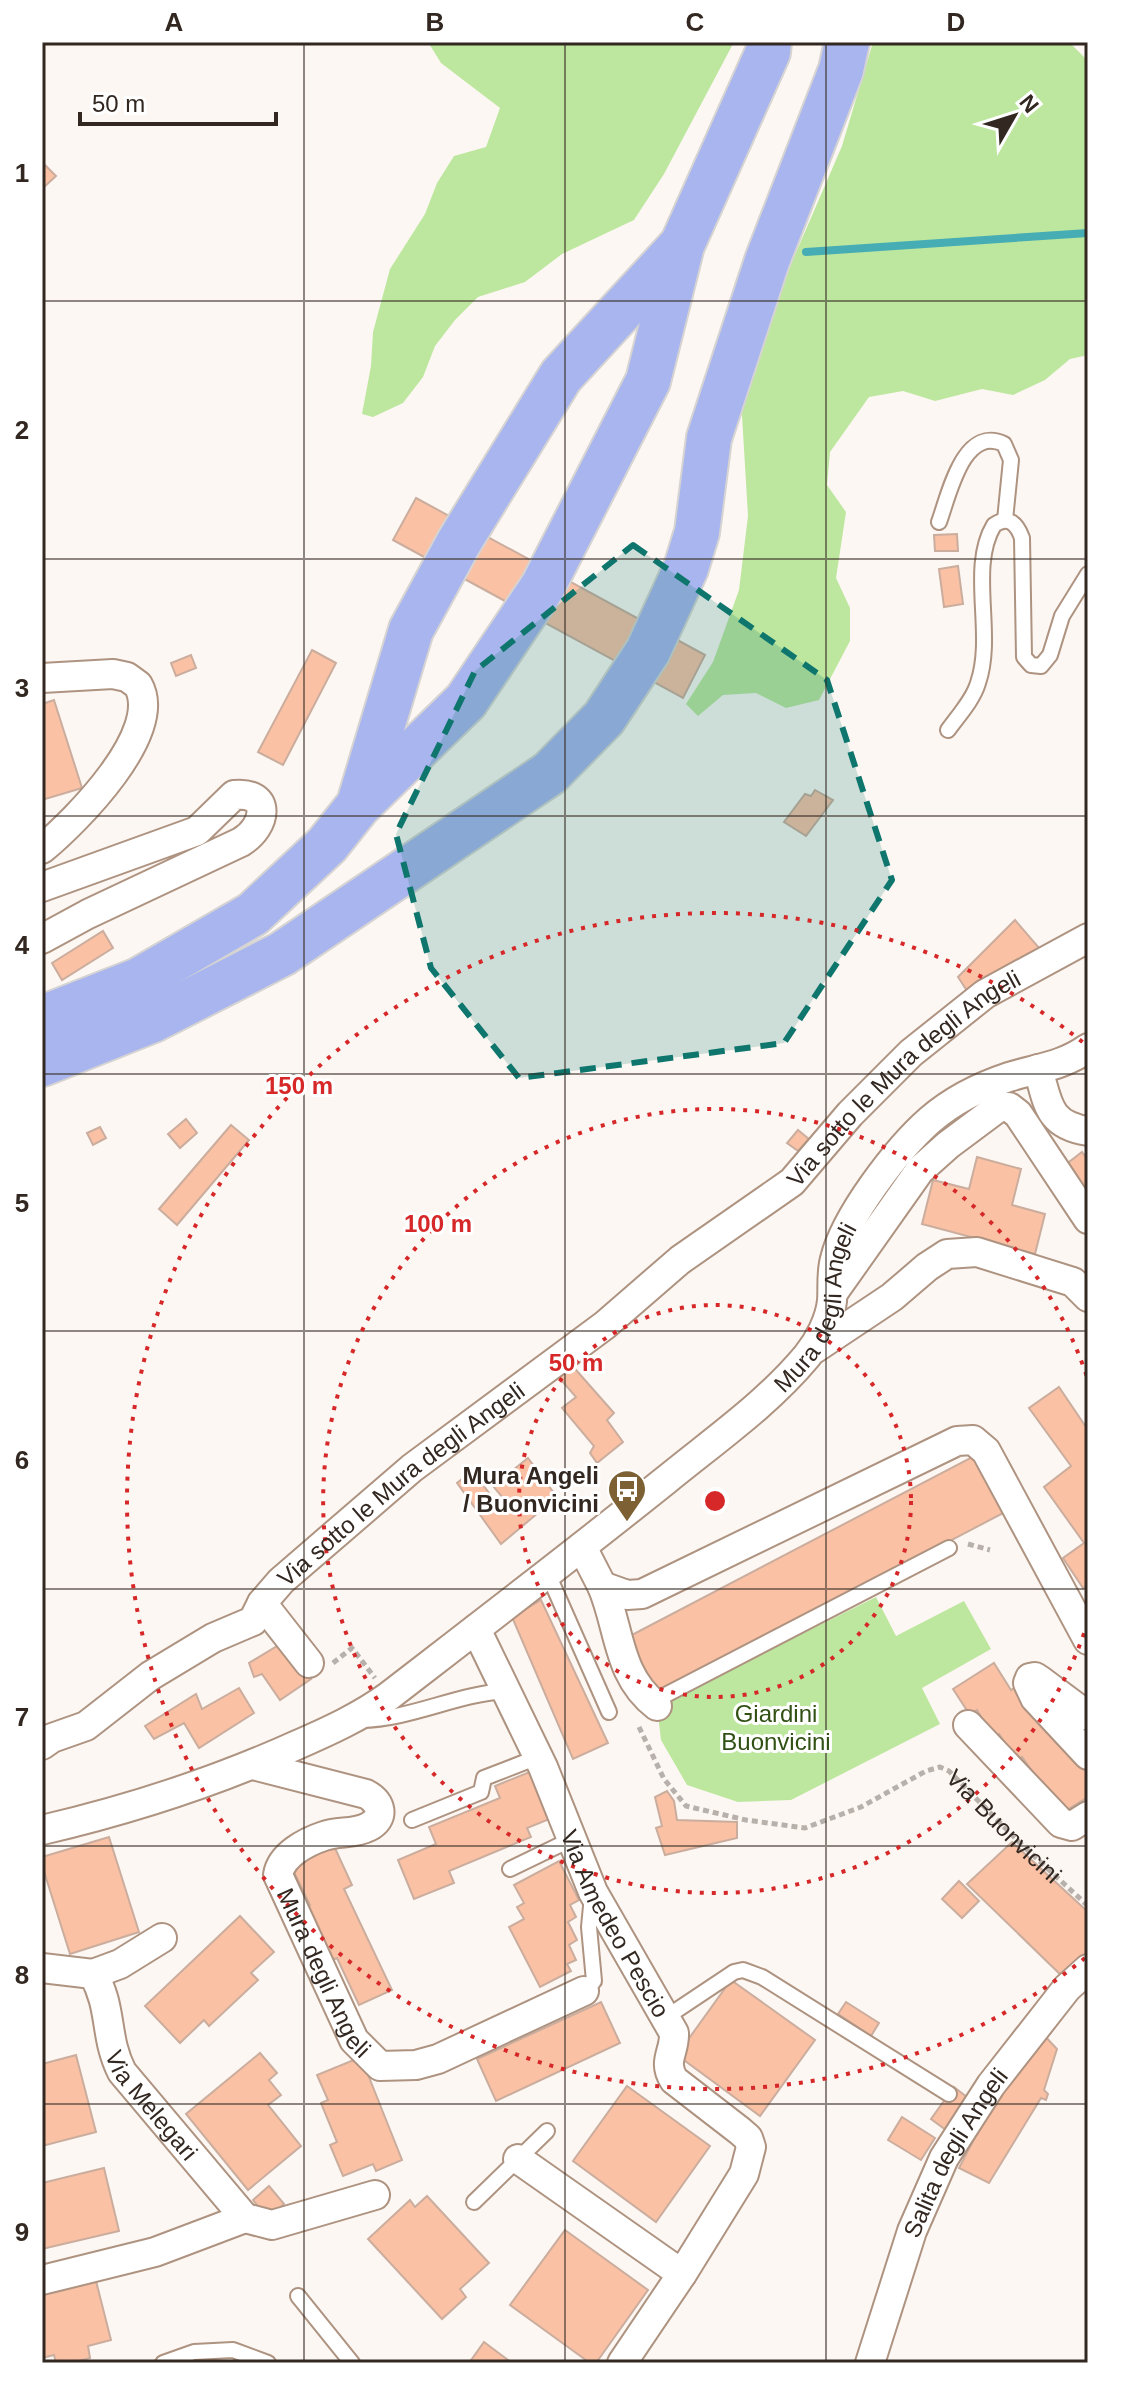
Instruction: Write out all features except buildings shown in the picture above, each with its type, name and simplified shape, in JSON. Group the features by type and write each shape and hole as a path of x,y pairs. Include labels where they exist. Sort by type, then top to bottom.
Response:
{"highway":[{"path":"42,1018 139,980 253,914 327,845 358,806 466,701 543,586 648,381 682,245 768,52 769,42"},
{"path":"42,1064 153,1020 282,954 550,773 604,718 648,651 686,568 697,532 709,438 767,261 841,70 847,42"},
{"path":"358,806 411,630 459,542 561,376 682,245"}],"street":[{"path":"42,678 121,675 138,685 144,705 141,724 103,789 64,831 42,849"},
{"path":"42,887 197,831 234,795 250,796 262,813 259,826 241,842 42,939"},
{"name":"Via sotto le Mura degli Angeli","path":"42,1745 52,1738 86,1726 150,1676 213,1638 253,1621 262,1603 281,1581 412,1468 605,1325 680,1260 792,1182 850,1114 911,1053 985,994 1088,938"},
{"name":"Mura degli Angeli","path":"42,1830 138,1806 253,1765 353,1720 389,1696 753,1410 810,1352 828,1319 840,1242 854,1215 885,1171 920,1130 958,1100 1005,1078 1069,1061 1088,1048"},
{"path":"1038,1069 1049,1110 1055,1118 1071,1127 1088,1131"},
{"path":"833,1293 920,1170 999,1107 1009,1107 1018,1114 1088,1219"},
{"path":"810,1352 892,1297 947,1254 977,1252 1073,1282 1088,1297"},
{"path":"602,1586 627,1595 650,1592 957,1441 968,1439 978,1442 986,1451 1088,1640"},
{"path":"582,1547 602,1586 625,1666 648,1697"},
{"path":"262,1603 309,1663"},
{"name":"Via Amedeo Pescio","path":"476,1629 538,1757 593,1892 674,2033 675,2042 667,2065 674,2080 740,2131 748,2138 751,2147 744,2174 622,2363"},
{"path":"1088,1716 1041,1681 1030,1678 1028,1683 1035,1698 1088,1755"},
{"path":"968,1725 1061,1823 1072,1826 1088,1816"},
{"name":"Mura degli Angeli","path":"253,1765 366,1794 380,1806 379,1818 371,1826 312,1842 287,1856 279,1864 278,1875 354,2040 380,2066 416,2065 438,2059 584,1991"},
{"path":"42,1968 93,1974 120,1964 162,1938"},
{"name":"Salita degli Angeli","path":"870,2363 912,2231 944,2158 991,2085 1067,1988 1088,1969"},
{"name":"Via Melegari","path":"93,1974 105,1993 111,2046 122,2072 245,2218"},
{"path":"518,2159 682,2274"},
{"path":"42,2280 155,2252 245,2218 272,2225 375,2195"}],"lane":[{"path":"939,522 971,448 988,440 1004,444 1011,460 1005,520"},
{"path":"948,730 978,685 986,633 985,545 994,525 1005,520 1016,524 1022,538 1026,662 1041,666 1050,655 1062,616 1088,574"},
{"path":"648,1697 949,1548"},
{"path":"548,1574 609,1712"},
{"path":"353,1720 381,1720 465,1697 506,1691"},
{"path":"412,1820 481,1792 484,1778 538,1757"},
{"path":"510,1869 572,1839"},
{"path":"584,1991 594,1981 589,1927 593,1892"},
{"path":"665,2018 734,1972 743,1970 762,1977 949,2094"},
{"path":"474,2202 547,2131"},
{"path":"298,2296 352,2363"},
{"path":"163,2363 194,2352 233,2350 268,2363"}],"path":[{"path":"309,1663 318,1675 352,1648 389,1696"},
{"name":"Via Buonvicini","path":"648,1697 637,1723 664,1779 686,1806 746,1820 805,1828 861,1807 926,1771 940,1767 949,1771 1088,1906"}],"highlighted area":[{"path":"633,545 827,680 892,880 784,1043 519,1078 431,968 396,834 475,671"}],"green space":[{"path":"428,42 734,42 664,174 634,220 562,254 525,282 478,297 435,346 423,377 403,403 373,417 362,414 371,366 373,332 390,269 425,214 437,183 454,156 486,147 500,108 441,63"},
{"path":"873,42 1069,42 1088,61 1088,355 1070,359 1045,380 1013,395 982,389 935,401 903,391 869,397 830,452 827,485 846,512 836,578 850,608 850,641 819,700 786,708 756,693 723,695 698,716 686,704 713,662 739,590 748,516 740,382 842,146"},
{"name":"Giardini Buonvicini","path":"876,1597 896,1636 964,1601 991,1649 922,1688 940,1724 791,1800 738,1802 687,1785 661,1740 657,1706"}],"waterway":[{"path":"806,252 1088,233"}],"place":[{"name":"Mura Angeli / Buonvicini","path":"627,1523"}]}
